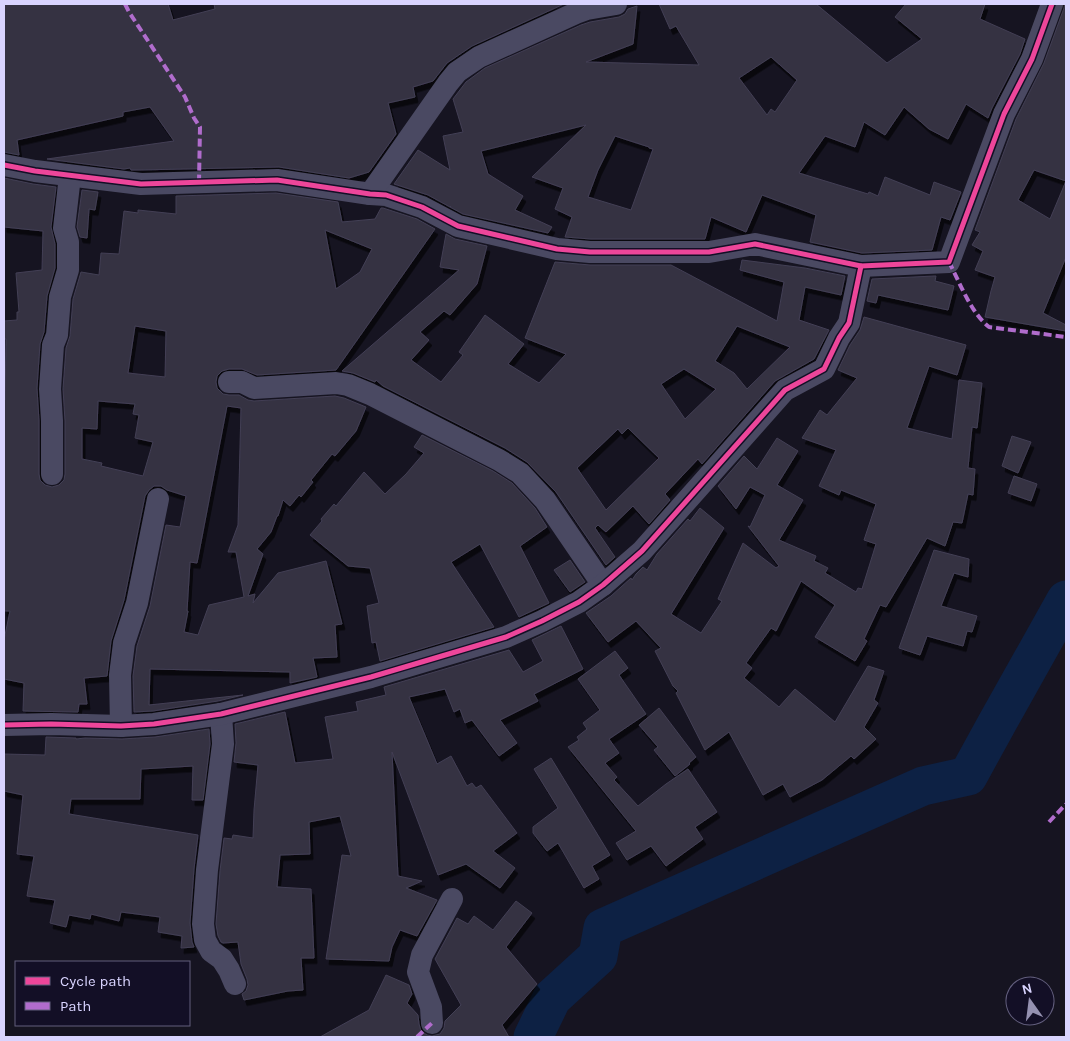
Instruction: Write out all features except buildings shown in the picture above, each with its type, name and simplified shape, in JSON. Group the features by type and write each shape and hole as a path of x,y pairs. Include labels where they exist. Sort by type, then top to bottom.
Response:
{"street":[{"path":"370,194 457,72 479,57 561,19 587,9 616,4"},
{"path":"4,165 35,172 140,184 278,180 386,195 422,208 458,226 557,248 590,252 709,252 755,244 861,266 949,262 1004,114 1032,59 1052,4"},
{"path":"52,474 50,389 53,345 57,335 60,297 68,270 68,242 64,228 70,176"},
{"path":"4,725 121,726 154,724 221,714 371,677 506,637 542,622 579,602 603,586 642,551 785,390 824,369 848,322 861,266"},
{"path":"229,382 242,382 254,388 336,383 348,385 370,394 499,460 520,473 540,494 603,586"},
{"path":"121,726 120,675 124,643 137,603 158,499"},
{"path":"221,714 223,744 206,870 203,924 205,940 211,951 222,959 229,970 234,984"},
{"path":"432,1023 431,1007 418,972 422,955 452,899"}],"waterway":[{"path":"533,1037 552,998 598,956 603,928 923,786 968,776 1066,600"}],"marked path":[{"path":"125,4 185,97 200,127 199,182"},
{"path":"949,262 971,306 989,327 1066,337"},
{"path":"1049,822 1066,804"},
{"path":"417,1037 432,1023"}],"cycle path":[{"path":"4,165 35,171 141,184 277,180 386,195 422,207 458,226 557,249 590,252 709,252 755,244 861,266 949,262 1004,114 1032,59 1052,4"},
{"path":"4,725 121,726 154,724 221,714 371,677 506,637 579,602 603,585 642,551 785,390 824,369 839,338 849,323 861,266"}]}
